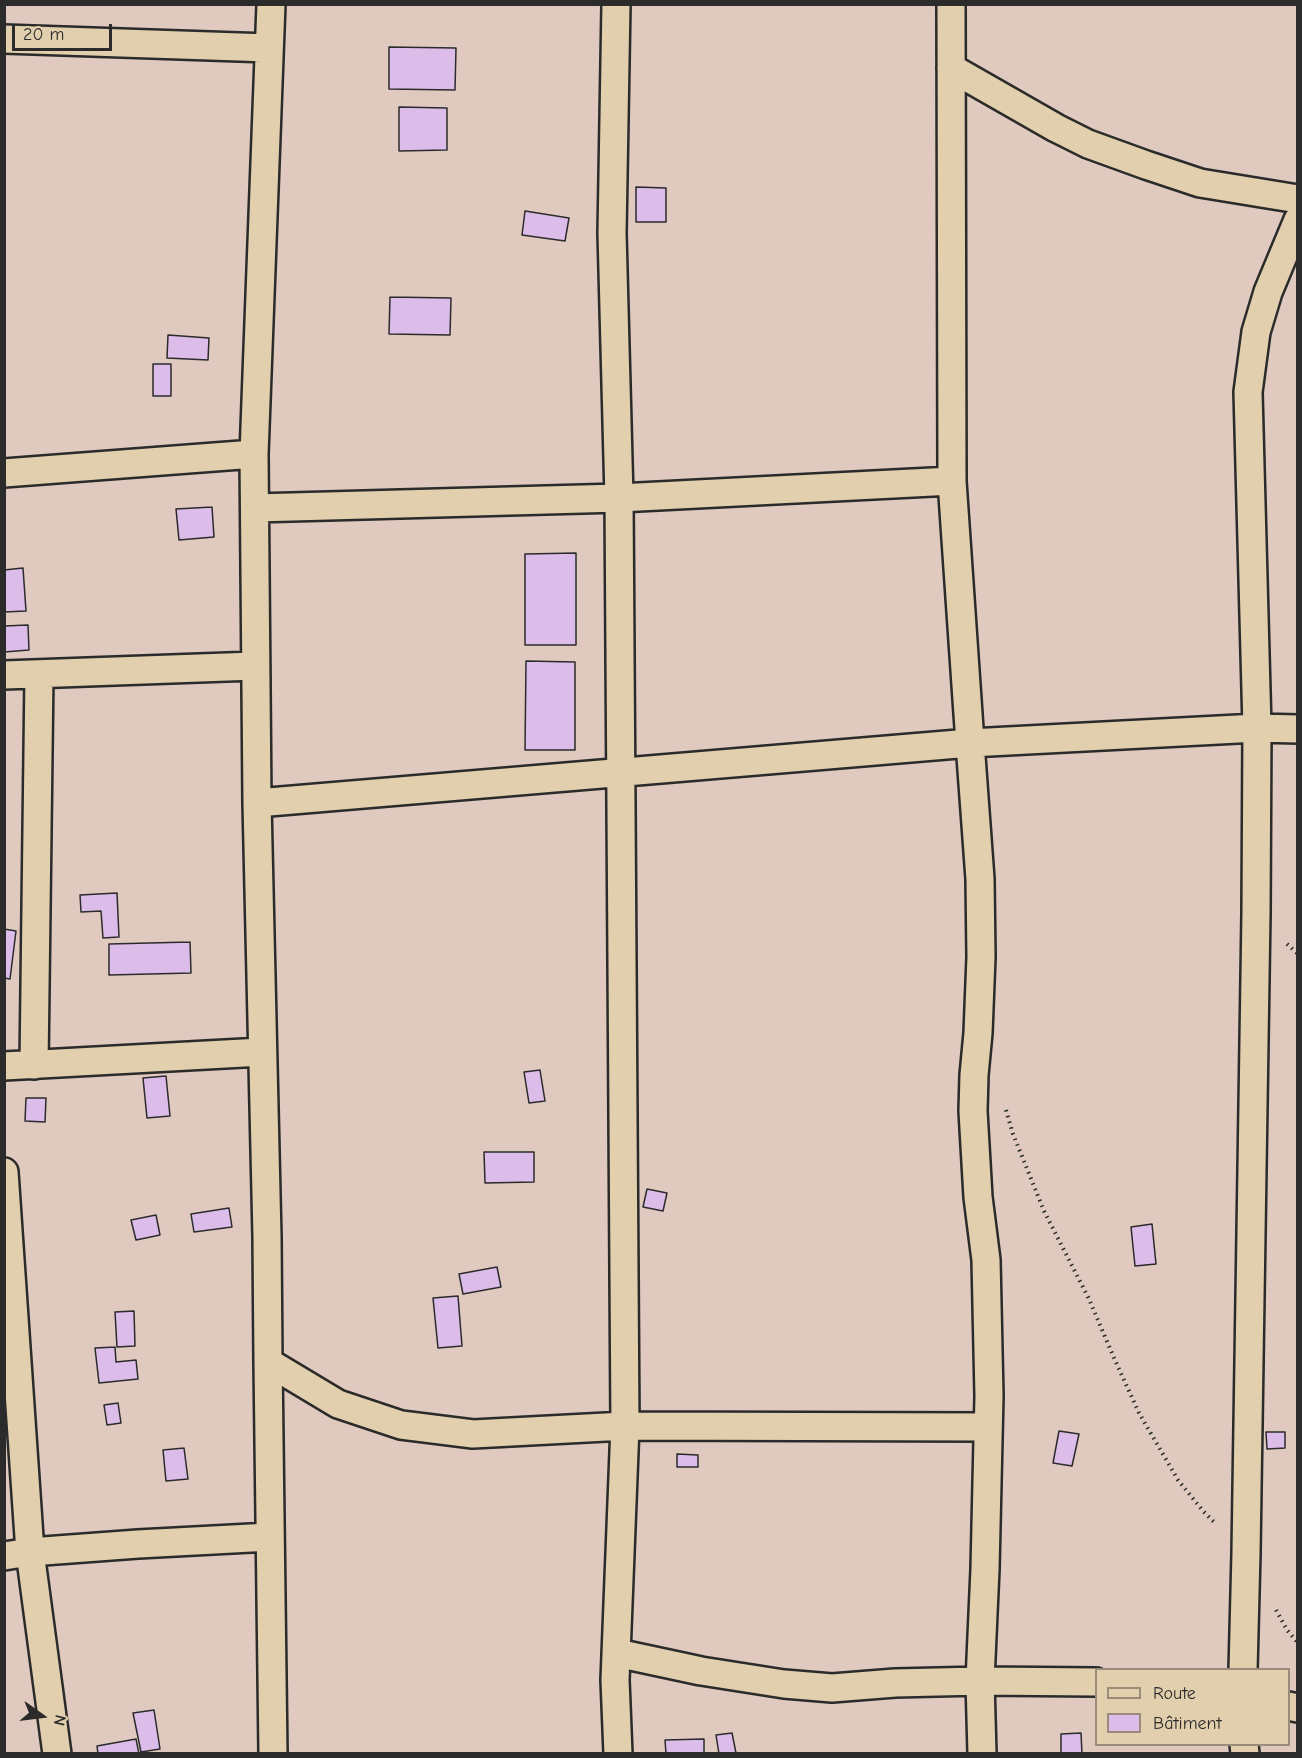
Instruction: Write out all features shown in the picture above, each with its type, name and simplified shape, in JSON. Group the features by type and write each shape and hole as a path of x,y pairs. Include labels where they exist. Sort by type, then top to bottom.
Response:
{"street":[{"path":"271,4 254,454 257,803 267,1237 273,1754"},
{"path":"616,4 612,233 619,498 625,1426 615,1680 618,1754"},
{"path":"951,4 952,481 980,879 979,1022 973,1111 978,1197 986,1260 989,1396 980,1681 982,1754"},
{"path":"4,39 269,48"},
{"path":"951,68 1056,128 1117,155 1200,183 1298,199"},
{"path":"1243,1668 1256,925 1257,728 1248,392 1256,333 1268,292 1298,220"},
{"path":"4,473 254,454"},
{"path":"255,508 619,498 952,481"},
{"path":"4,675 255,666"},
{"path":"34,1065 39,674"},
{"path":"257,803 970,743 1257,728 1298,729"},
{"path":"4,1066 262,1052"},
{"path":"4,1173 17,1554 57,1754"},
{"path":"268,1362 338,1404 401,1425 473,1434 625,1426 988,1427"},
{"path":"17,1554 138,1544 270,1537"},
{"path":"617,1653 732,1676 832,1688 896,1683 980,1681 1095,1682"}],"path":[{"path":"1005,1107 1013,1134 1044,1210 1089,1299 1139,1413 1178,1479 1203,1511 1246,1553"},
{"path":"1271,1601 1287,1630 1298,1643"}],"building":[{"path":"389,47 456,48 455,90 389,89"},
{"path":"399,107 447,108 447,150 399,151"},
{"path":"636,187 666,188 666,222 636,222"},
{"path":"525,211 569,218 565,241 522,235"},
{"path":"390,297 451,298 450,335 389,334"},
{"path":"168,335 209,338 208,360 167,358"},
{"path":"153,364 171,364 171,396 153,396"},
{"path":"212,507 214,537 179,540 176,509"},
{"path":"576,553 576,645 525,645 525,554"},
{"path":"23,568 26,611 4,612 4,570"},
{"path":"28,625 29,650 4,652 4,626"},
{"path":"526,661 575,662 575,750 525,750"},
{"path":"117,893 119,937 103,938 101,911 81,912 80,895"},
{"path":"4,929 16,931 10,979 4,978"},
{"path":"190,942 191,973 109,975 109,944"},
{"path":"540,1070 545,1101 529,1103 524,1072"},
{"path":"166,1076 170,1116 147,1118 143,1078"},
{"path":"26,1098 46,1098 45,1122 25,1121"},
{"path":"484,1152 534,1152 534,1182 485,1183"},
{"path":"647,1189 667,1193 663,1211 643,1207"},
{"path":"229,1208 232,1227 194,1232 191,1214"},
{"path":"156,1215 160,1235 136,1240 131,1220"},
{"path":"1152,1224 1156,1264 1135,1266 1131,1227"},
{"path":"497,1267 501,1287 463,1294 459,1274"},
{"path":"458,1296 462,1346 438,1348 433,1298"},
{"path":"134,1311 135,1346 117,1347 115,1312"},
{"path":"115,1347 116,1362 136,1360 138,1379 99,1383 95,1348"},
{"path":"118,1403 121,1423 107,1425 104,1405"},
{"path":"1059,1431 1079,1434 1072,1466 1053,1463"},
{"path":"1266,1432 1285,1432 1285,1448 1267,1449"},
{"path":"184,1448 188,1479 166,1481 163,1450"},
{"path":"677,1454 698,1455 698,1467 677,1467"},
{"path":"154,1710 160,1749 141,1752 133,1713"},
{"path":"732,1733 736,1753 719,1754 716,1735"},
{"path":"1081,1733 1082,1754 1061,1754 1061,1734"},
{"path":"136,1739 139,1754 98,1754 97,1746"},
{"path":"704,1739 704,1754 666,1754 665,1740"}]}
